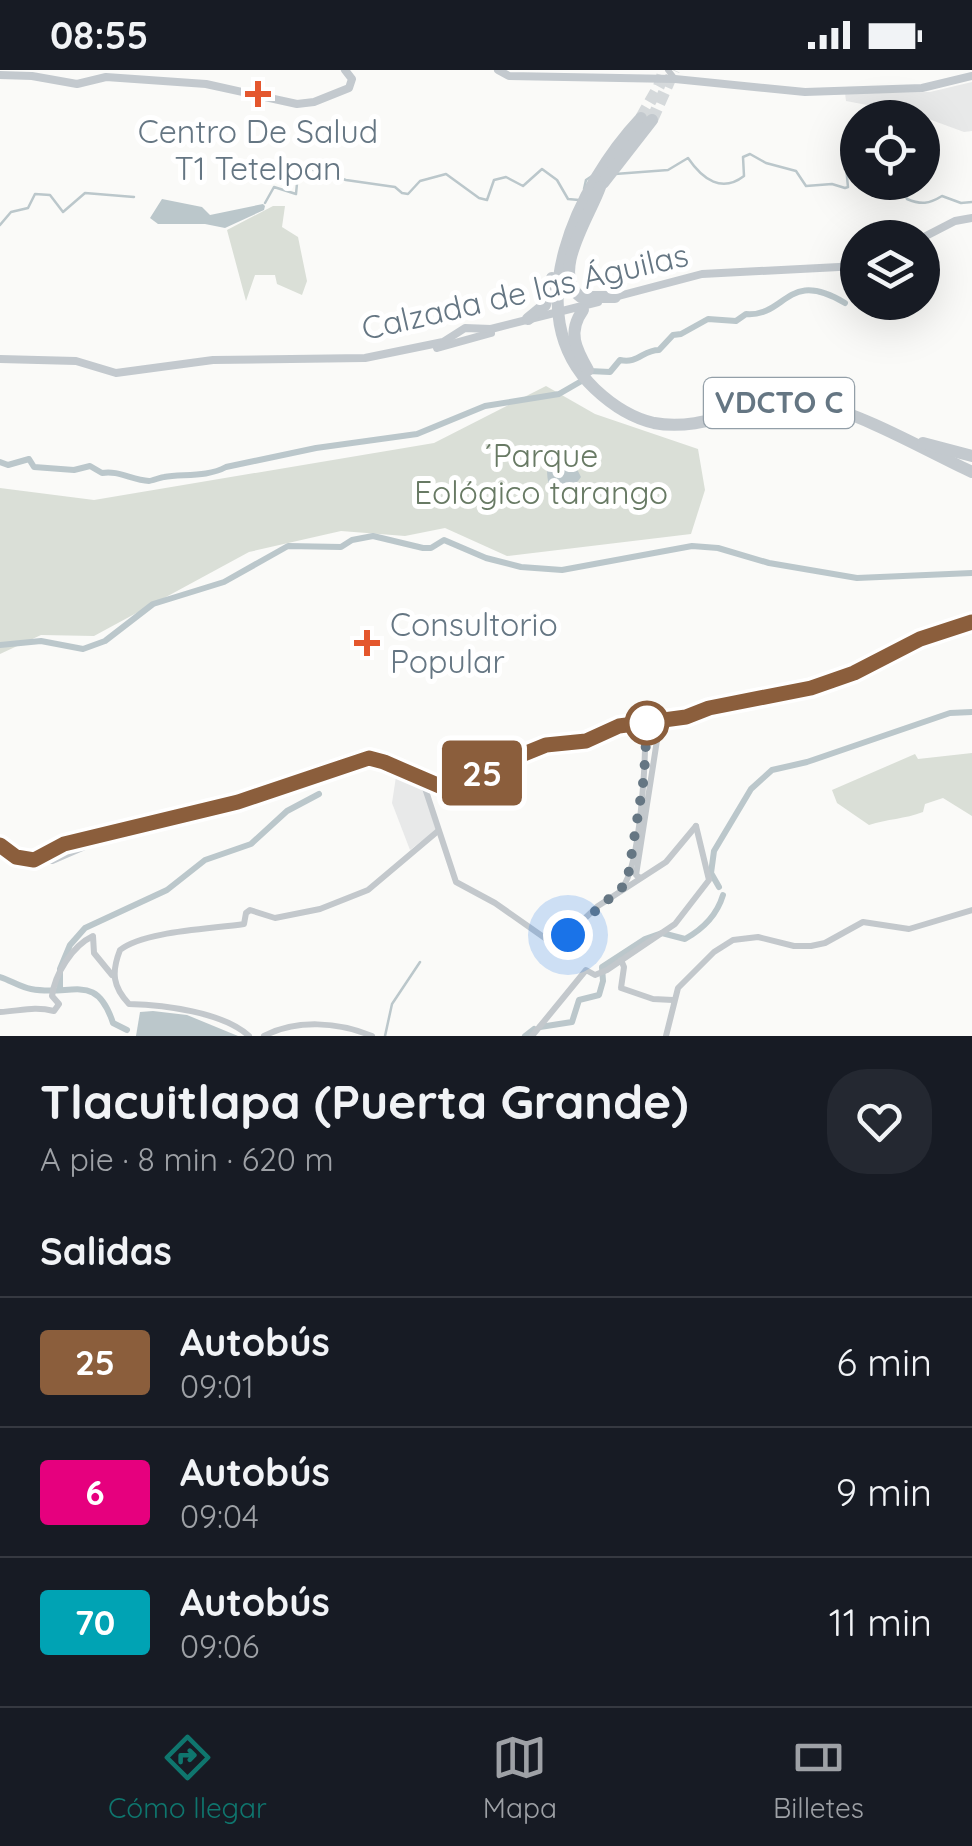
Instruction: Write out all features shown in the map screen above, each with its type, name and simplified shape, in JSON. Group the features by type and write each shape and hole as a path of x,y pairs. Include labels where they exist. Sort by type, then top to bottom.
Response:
{"highway":[{"path":"528,321 547,301 564,259 575,232 600,186 646,119 606,162 571,220 564,259 563,303 568,346"},
{"path":"564,259 575,323 568,346"},
{"path":"528,321 551,319 608,295 622,295"},
{"path":"551,319 568,346"},
{"name":"VDCTO C","path":"568,346 574,372 632,413 654,422 686,425 783,402 799,402 837,410 920,448 935,460 972,472"},
{"name":"VDCTO C","path":"632,413 686,419 782,397 802,397 840,406 972,472"},
{"path":"906,437 972,456"}],"main road":[{"path":"0,75 77,84 106,77 206,84 304,104 350,88 352,79 346,70"},
{"path":"498,70 516,76 675,78 806,92 922,88 972,76"},
{"path":"940,230 967,219"},
{"name":"Calzada de las Águilas","path":"574,309 702,274 840,268"},
{"name":"Calzada de las Águilas","path":"574,309 702,278 840,268"},
{"path":"622,295 644,283"},
{"name":"Calzada de las Águilas","path":"204,362 368,361 451,341 466,328 480,332 528,321"},
{"name":"Calzada de las Águilas","path":"0,359 76,362 116,373 260,357 368,358 451,341"},
{"path":"0,845 16,857 52,860 91,840 180,822 369,758 449,790 464,792 496,760 514,758 546,745 586,741 619,726 660,721 830,682 920,639 972,622"}],"street":[{"path":"668,70 675,78"},
{"path":"422,778 459,885 552,943 559,936 568,935 627,883 660,721"},
{"path":"640,878 636,875 648,778 645,723"},
{"path":"532,1036 586,970 603,972 664,933 709,880 696,826 666,862 613,897"},
{"path":"249,1036 215,1016 127,1002 116,988 113,976 118,954 127,945 244,924 246,912 253,909 271,918 303,913 368,890 438,831"},
{"path":"666,1036 682,984 714,952 742,937 794,946 818,945 864,922 909,929 972,910"},
{"path":"1,1012 32,1006 54,1011 59,1004 53,994 59,973 82,942 93,936 92,949 113,976"},
{"path":"621,960 621,988 674,1000"},
{"path":"264,1036 299,1025 340,1027 372,1036"}],"shaded area":[{"path":"972,82 972,131 940,123 940,100 846,100 845,93 930,92"},
{"path":"162,199 202,207 210,215 265,206 264,210 225,228 158,224 150,218"},
{"path":"560,446 574,448 572,454 581,477 569,489 552,493 547,467"},
{"path":"397,770 420,780 436,830 410,850 392,803"},
{"path":"140,1012 187,1015 238,1036 136,1036"}],"green space":[{"path":"273,206 285,206 282,227 298,237 307,281 302,295 277,284 275,275 255,275 246,301 227,230"},
{"name":"´Parque Eológico tarango","path":"546,386 595,414 698,449 705,490 691,534 507,556 445,528 405,536 341,531 249,552 94,636 41,635 0,654 0,488 94,500 434,443"},
{"path":"972,753 972,816 943,798 925,804 923,812 869,825 837,803 832,790 915,754 918,759"}],"waterway":[{"path":"615,174 668,170 688,158 713,182 728,183 744,176 743,157 750,154 796,171 806,186 840,186"},
{"path":"265,203 274,187 296,194 298,173 304,167 346,180 395,187 408,194 420,181 446,174 487,200 494,180 506,177 523,186 542,169 557,180 568,199 579,200"},
{"path":"584,189 586,180 592,176"},
{"path":"0,225 11,212 28,208 35,194 50,195 63,212 85,193 134,197"},
{"path":"940,197 972,202"},
{"path":"910,200 933,200"},
{"path":"0,462 8,465 29,459 34,467 74,470 90,466 102,473 149,481 211,472 316,448 417,434 485,406 559,394 585,379 589,371 610,372 620,360 659,350 673,335 708,319 736,321 810,290 840,301"},
{"path":"0,645 41,641 83,649 105,641 153,604 224,582 288,546 341,547 352,540 373,536 423,548 444,540 486,558 521,567 562,570 692,546 857,578 972,573"},
{"path":"719,887 711,873 714,851 751,789 772,770 807,762 950,713 972,712"},
{"path":"60,989 60,969 70,945 85,928 167,890 205,860 251,844 287,811 319,794"},
{"path":"540,1027 572,1022 579,1000 599,995 602,967 645,939 662,933 685,939 708,921 723,895"},
{"path":"385,1036 392,1004 420,962"},
{"path":"0,977 31,989 90,992 99,997 113,1023 127,1030"},
{"path":"525,1036 534,1029"}],"tunnel":[{"path":"641,118 664,70"},
{"path":"652,120 674,70"}],"bus line":[{"name":"25","path":"0,845 16,857 34,860 64,844 179,819 369,758 460,793 468,791 488,765 499,759 514,758 546,745 586,741 619,726 686,717 709,708 811,688 854,673 920,639 972,622"}],"place":[{"name":"Centro De Salud T1 Tetelpan","path":"258,94"},
{"name":"Consultorio Popular","path":"367,643"}],"route":[{"path":"568,935 626,886 644,777 647,723"}]}
